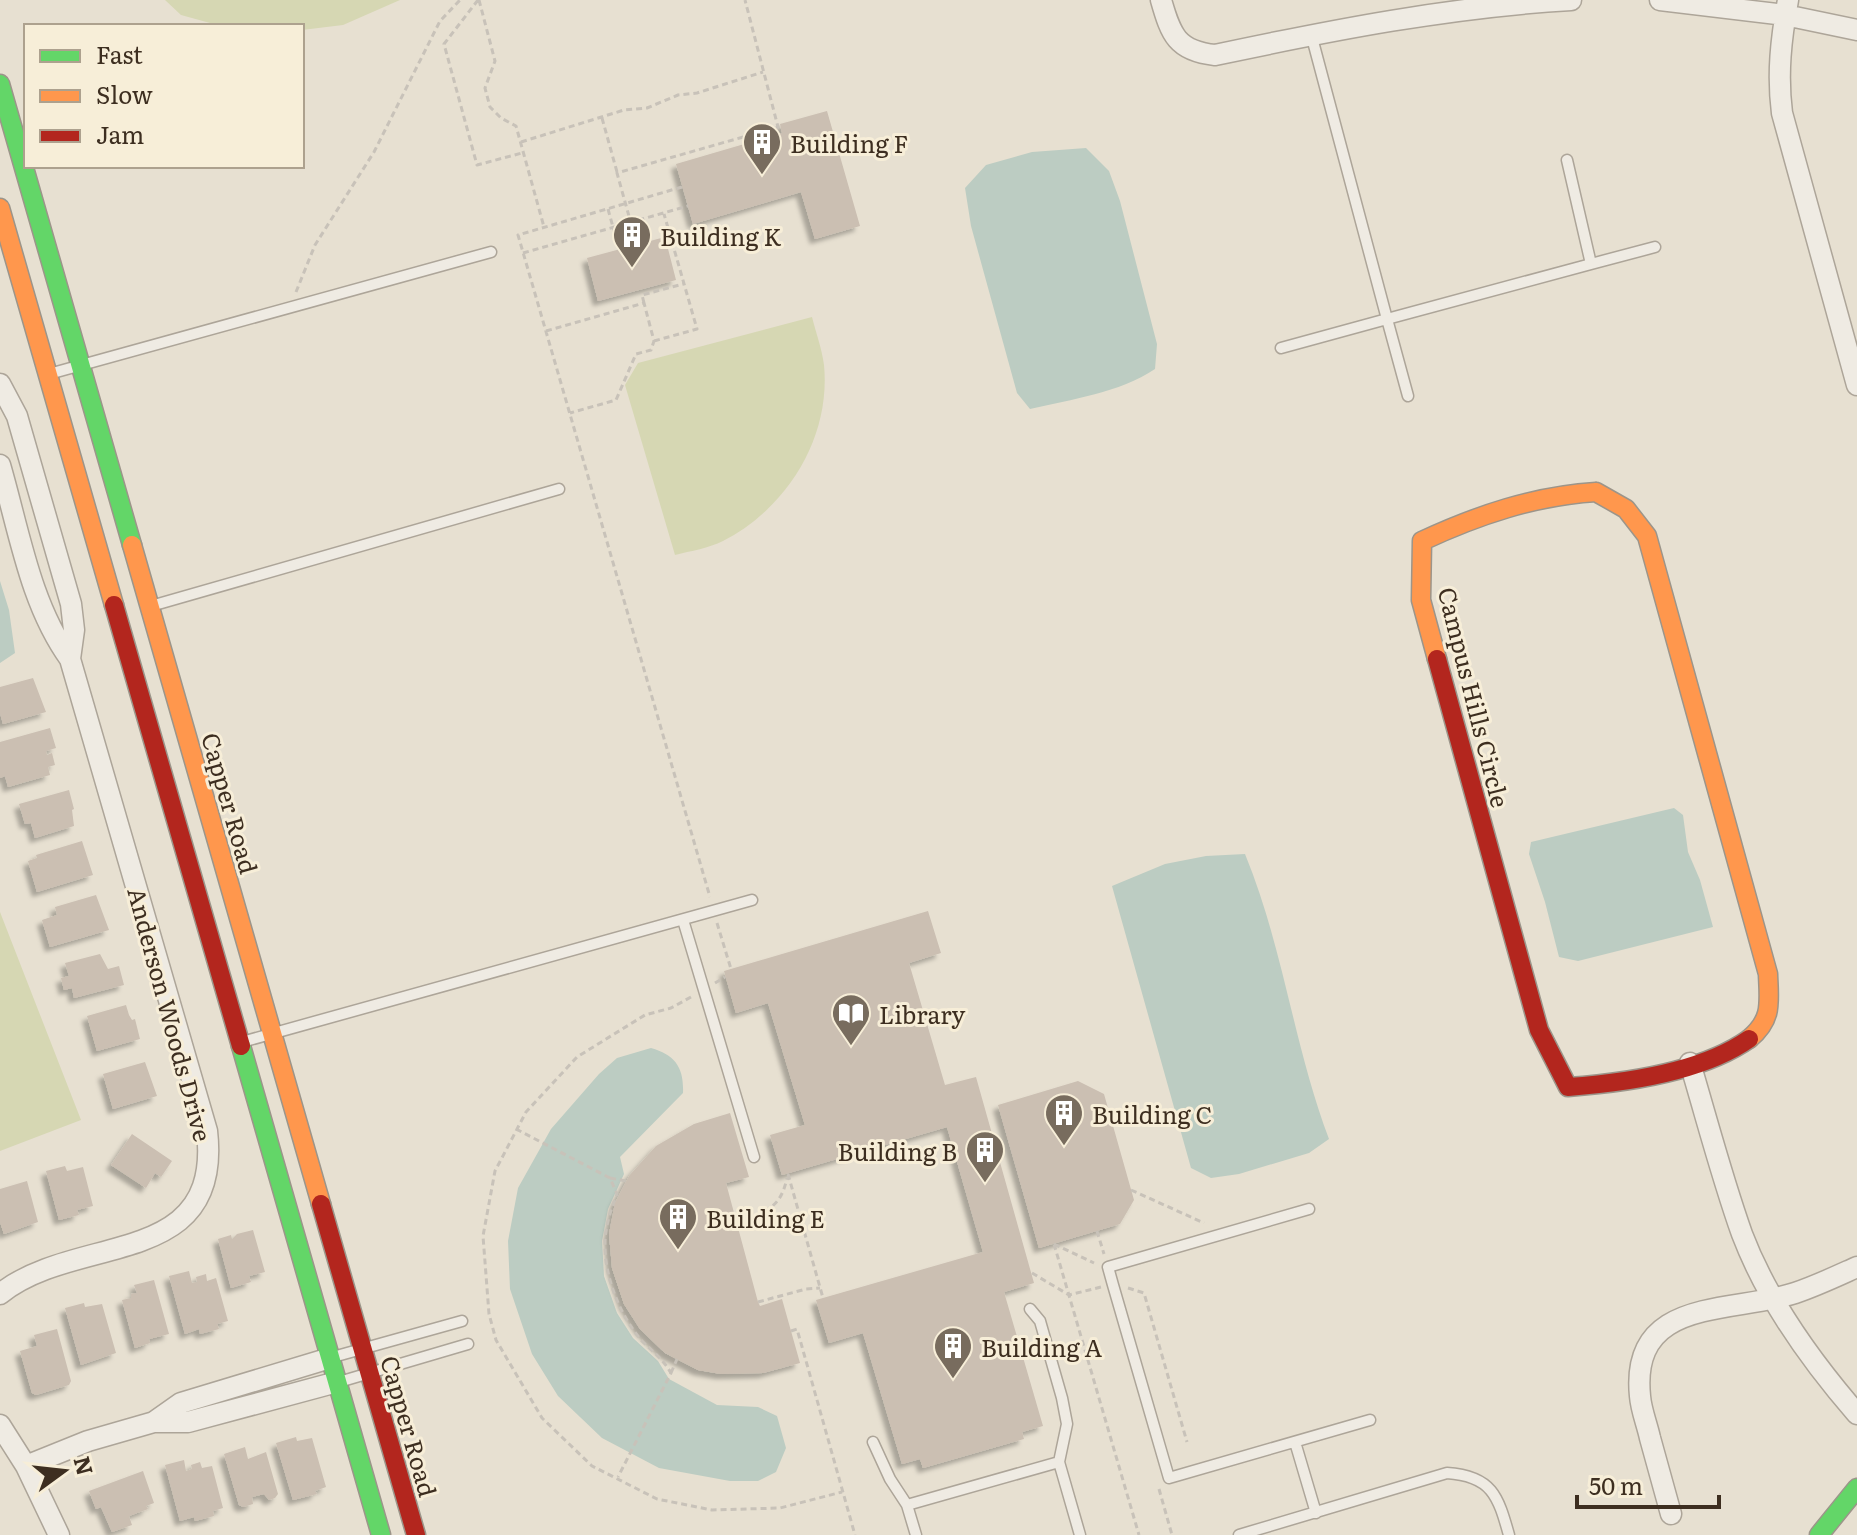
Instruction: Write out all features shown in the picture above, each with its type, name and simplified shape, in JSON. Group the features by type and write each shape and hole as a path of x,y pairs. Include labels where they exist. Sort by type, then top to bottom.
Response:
{"street":[{"path":"1161,0 1175,38 1186,48 1215,55 1417,15 1511,3 1571,0"},
{"path":"1660,0 1787,8 1857,30"},
{"path":"1787,8 1778,80 1782,113 1857,385"},
{"name":"Capper Road","path":"0,84 24,168"},
{"name":"Capper Road","path":"24,168 416,1535"},
{"path":"0,208 381,1535"},
{"name":"Anderson Woods Drive","path":"0,384 17,416 71,604 74,630 70,659"},
{"name":"Anderson Woods Drive","path":"0,465 42,613 70,659 207,1131 210,1157 205,1185 195,1206 179,1224 153,1237 44,1268 15,1282 0,1294"},
{"name":"Campus Hills Circle","path":"1583,492 1596,492 1618,501 1635,516 1647,536 1768,974 1769,999 1763,1027 1742,1044 1719,1055 1690,1063 1625,1082 1568,1087 1552,1059 1539,1030 1421,600 1422,541 1478,517 1583,492"},
{"path":"1690,1063 1743,1236 1772,1298 1826,1378 1857,1414"},
{"path":"1671,1514 1640,1399 1639,1376 1653,1338 1668,1323 1691,1314 1794,1293 1857,1267"},
{"path":"154,1422 181,1403 330,1358"},
{"path":"254,1380 260,1404"},
{"path":"26,1466 88,1441 154,1422 188,1422 337,1382"},
{"path":"0,1425 26,1466 59,1535"},
{"path":"1819,1535 1857,1488"}],"lane":[{"path":"1311,34 1408,396"},
{"path":"1567,160 1591,264"},
{"path":"1281,348 1655,247"},
{"path":"48,375 491,252"},
{"path":"149,606 559,489"},
{"path":"240,1043 752,900"},
{"path":"683,920 754,1157"},
{"path":"1309,1209 1108,1267 1169,1478 1370,1420"},
{"path":"1030,1309 1040,1321 1062,1398 1067,1424 1059,1462 1080,1535"},
{"path":"330,1358 462,1321"},
{"path":"337,1382 468,1344"},
{"path":"873,1442 890,1479 907,1505 916,1535"},
{"path":"1295,1442 1316,1513"},
{"path":"907,1505 1059,1462"},
{"path":"1239,1535 1447,1473 1470,1474 1489,1486 1500,1503 1509,1535"}],"path":[{"path":"290,308 315,245 374,152 440,21 460,0"},
{"path":"478,0 495,61 485,88 490,107 516,126 544,227"},
{"path":"478,0 444,44 477,165 522,153"},
{"path":"617,173 778,127 745,0"},
{"path":"521,142 763,72"},
{"path":"602,118 637,245"},
{"path":"682,187 518,235 731,969"},
{"path":"523,253 688,206"},
{"path":"608,209 619,249"},
{"path":"654,341 697,329 663,213"},
{"path":"569,413 616,400 636,354 651,350 654,341 642,295 683,284"},
{"path":"546,331 644,303"},
{"path":"725,977 671,1008 645,1015 577,1057 526,1112 495,1171 483,1236 489,1314 496,1340 542,1418 592,1466 617,1479 657,1499 712,1510 780,1508 842,1492"},
{"path":"516,1129 610,1178 626,1181"},
{"path":"737,1223 774,1207 783,1196 788,1174 823,1298"},
{"path":"610,1178 617,1194 610,1211 605,1244 611,1282 622,1310 641,1339 665,1362 671,1373"},
{"path":"1131,1190 1225,1233"},
{"path":"1097,1231 1108,1267"},
{"path":"1054,1244 1139,1535"},
{"path":"758,1302 820,1288"},
{"path":"791,1331 797,1329 855,1535"},
{"path":"617,1479 677,1359"}],"green space":[{"path":"165,0 400,0 343,25 304,30 304,24 214,24 181,15"},
{"path":"812,317 824,365 824,392 820,419 800,468 767,510 746,527 718,543 675,555 625,385 638,363"},
{"path":"0,912 81,1120 0,1151"}],"shaded area":[{"path":"1086,148 1109,171 1120,201 1157,344 1155,369 1111,390 1030,409 1017,393 971,226 965,188 986,165 1032,152"},
{"path":"0,581 9,610 15,653 0,663"},
{"path":"1674,808 1683,815 1688,852 1700,880 1713,927 1578,961 1559,957 1529,854 1531,842"},
{"path":"1245,854 1269,924 1306,1069 1329,1139 1309,1153 1239,1174 1211,1178 1191,1168 1112,886 1165,864 1206,856"},
{"path":"651,1048 666,1054 676,1063 682,1076 683,1093 620,1157 624,1174 608,1209 602,1241 604,1276 617,1313 633,1338 658,1361 669,1379 717,1405 758,1407 777,1416 786,1448 776,1472 758,1481 730,1481 659,1468 602,1438 558,1396 532,1354 510,1289 508,1241 518,1188 551,1129 617,1058"}],"building":[{"name":"Building F","path":"827,111 860,226 815,239 801,192 693,224 676,164 782,133 780,124"},
{"name":"Building K","path":"665,237 676,280 598,301 587,258"},
{"path":"33,678 46,712 3,724 0,687"},
{"path":"50,728 56,748 46,751 47,755 52,753 55,765 48,767 50,775 8,787 5,776 0,778 0,742"},
{"path":"69,790 74,826 35,838 31,823 25,824 19,804"},
{"path":"82,841 93,875 37,892 28,861 37,858 36,855"},
{"path":"96,895 109,930 50,947 42,920 57,915 55,907"},
{"path":"928,911 941,953 909,963 945,1085 976,1077 1034,1283 1004,1292 1043,1426 1022,1432 1024,1439 923,1468 920,1459 902,1464 863,1333 829,1343 816,1300 983,1252 947,1127 782,1175 770,1135 805,1125 768,1003 736,1013 724,971"},
{"path":"100,954 108,969 119,966 124,985 74,998 72,988 64,990 61,978 69,976 65,963"},
{"path":"126,1005 132,1020 135,1019 140,1039 97,1051 87,1016"},
{"path":"145,1062 157,1096 113,1109 103,1074"},
{"name":"Building C","path":"1078,1081 1104,1094 1134,1200 1120,1224 1039,1248 998,1105"},
{"name":"Building E","path":"730,1113 749,1177 726,1183 758,1302 760,1306 782,1299 800,1363 763,1373 721,1374 698,1370 665,1353 640,1329 624,1304 612,1268 609,1234 615,1203 629,1176 656,1146 694,1124"},
{"path":"132,1134 172,1161 161,1177 155,1173 146,1188 111,1165"},
{"path":"65,1166 67,1171 83,1167 93,1206 77,1210 79,1215 59,1220 46,1171"},
{"path":"27,1181 38,1222 4,1234 0,1222 0,1189"},
{"path":"253,1230 265,1272 249,1276 251,1282 231,1288 218,1239 231,1235 232,1239 237,1234"},
{"path":"189,1271 192,1283 197,1282 196,1277 206,1274 207,1281 216,1278 228,1321 217,1324 219,1329 200,1334 199,1329 185,1334 169,1276"},
{"path":"154,1280 169,1334 149,1339 150,1343 135,1348 122,1300 137,1293 134,1285"},
{"path":"84,1303 85,1307 102,1304 116,1353 81,1365 65,1308"},
{"path":"57,1329 71,1381 69,1385 36,1395 32,1393 20,1351 37,1346 34,1335"},
{"path":"296,1437 297,1441 312,1438 326,1487 315,1491 317,1494 293,1500 276,1443"},
{"path":"245,1447 248,1459 266,1452 278,1494 269,1500 264,1494 252,1497 253,1504 243,1507 239,1505 224,1454"},
{"path":"184,1460 186,1471 200,1462 202,1468 212,1466 223,1508 213,1511 214,1516 180,1521 165,1465"},
{"path":"143,1471 154,1503 146,1506 148,1509 129,1516 132,1525 112,1532 101,1507 96,1509 89,1491"}],"traffic: fast":[{"path":"0,84 24,168"},
{"path":"24,168 132,545"},
{"path":"241,1046 381,1535"},
{"path":"1819,1535 1857,1488"}],"traffic: slow":[{"path":"0,208 114,605"},
{"path":"1596,492 1626,509 1647,536 1768,974 1766,1017 1749,1039"},
{"path":"1437,659 1421,600 1422,541 1507,508 1596,492"},
{"path":"132,545 321,1204"}],"traffic: jam":[{"path":"114,605 241,1046"},
{"path":"1437,659 1539,1030 1568,1087 1637,1079 1686,1068 1749,1039"},
{"path":"321,1204 416,1535"}],"place":[{"name":"Building F","path":"762,176"},
{"name":"Building K","path":"632,269"},
{"name":"Library","path":"851,1047"},
{"name":"Building C","path":"1064,1147"},
{"name":"Building B","path":"985,1184"},
{"name":"Building E","path":"678,1251"},
{"name":"Building A","path":"953,1380"}]}
